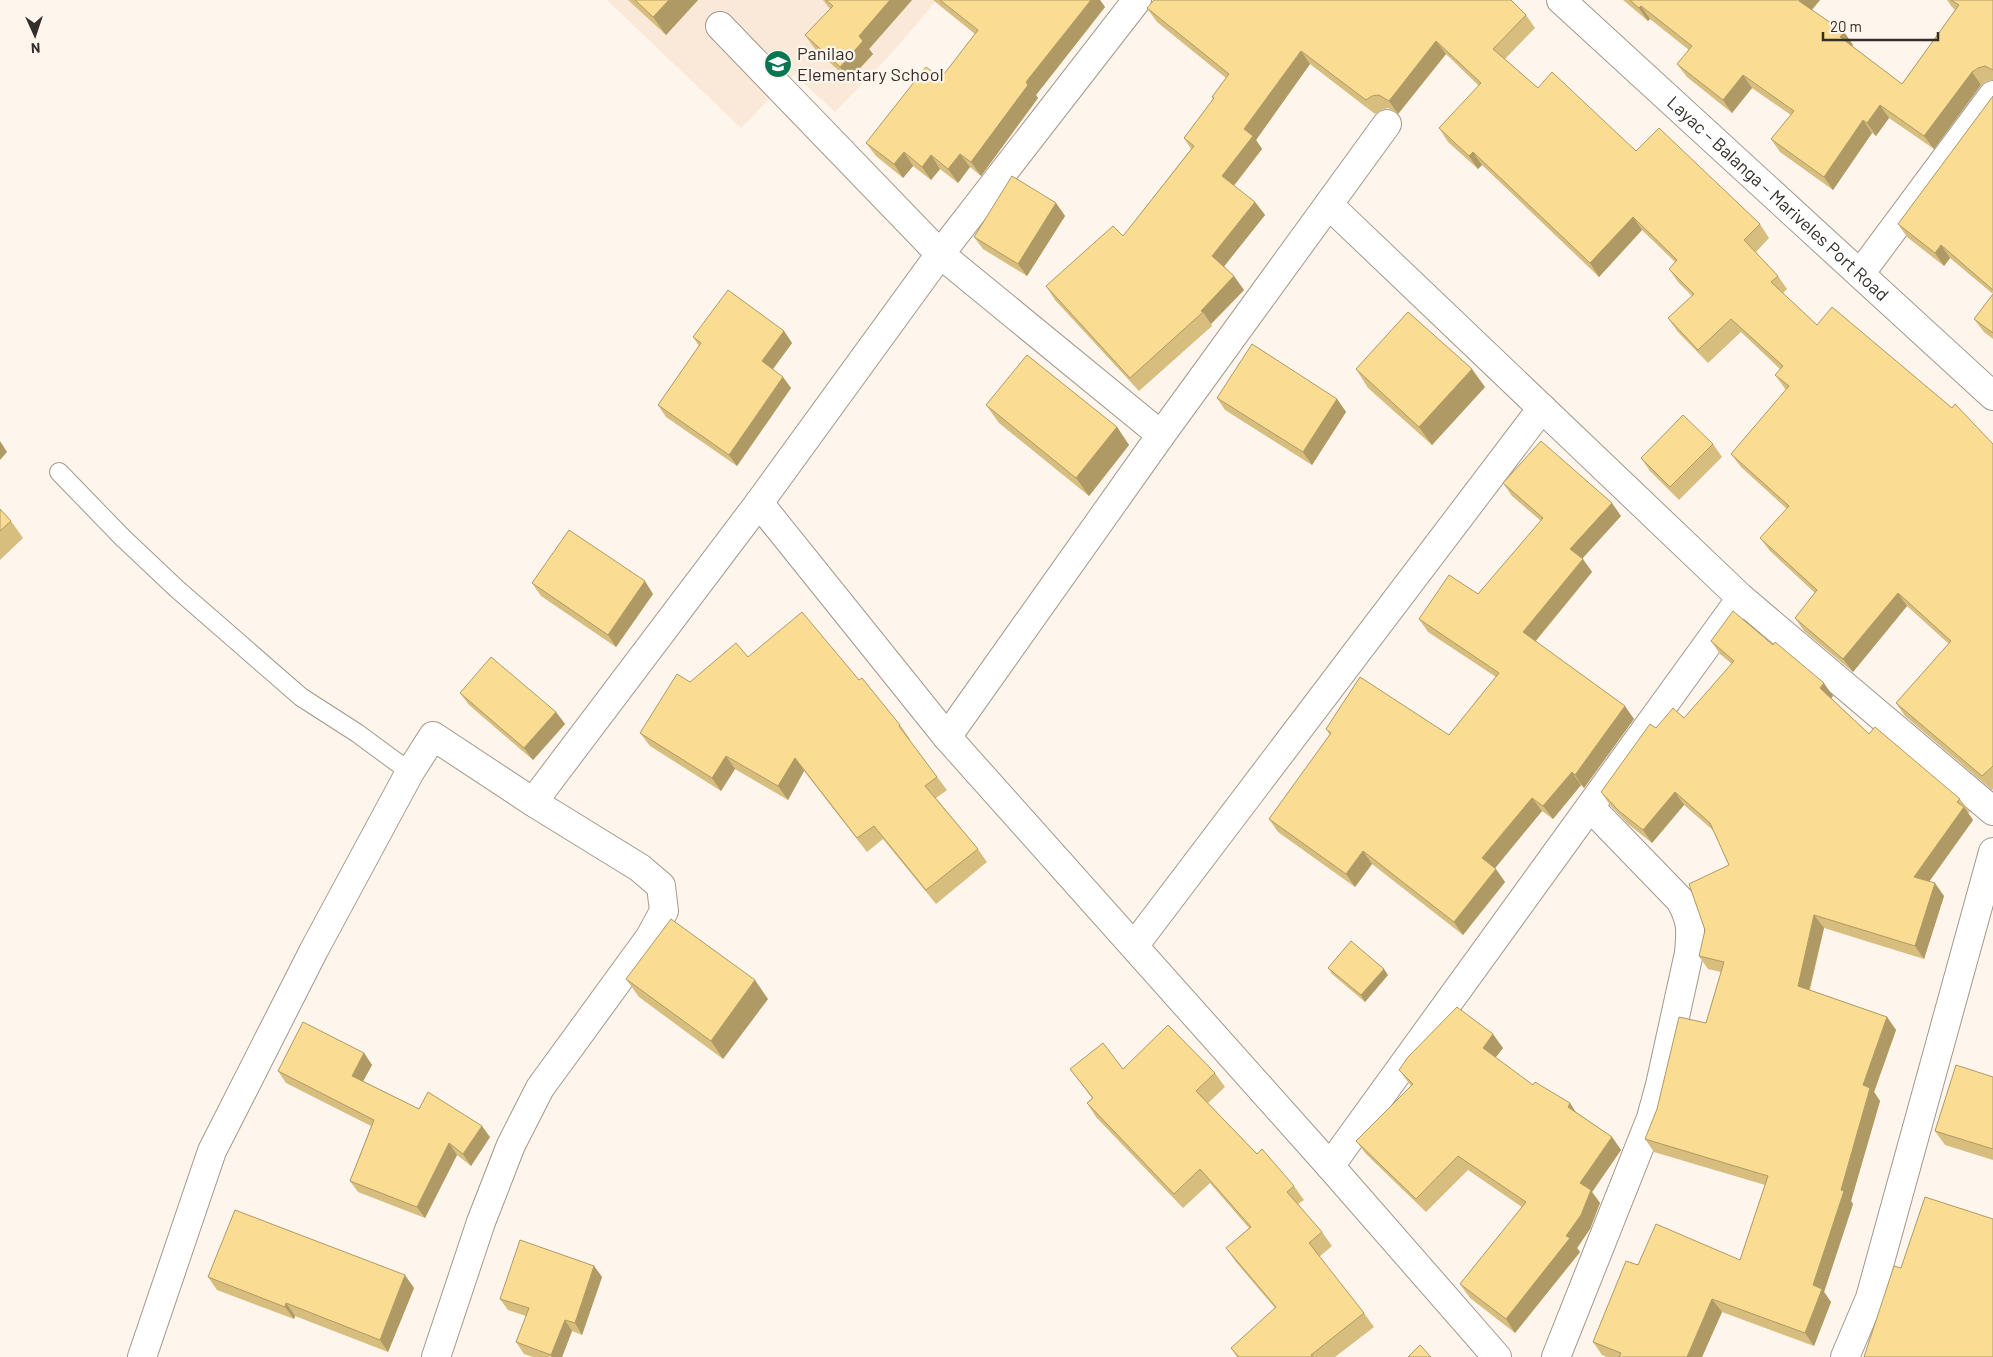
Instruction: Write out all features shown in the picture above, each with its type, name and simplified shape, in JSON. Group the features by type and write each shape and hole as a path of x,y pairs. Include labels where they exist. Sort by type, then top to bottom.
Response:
{"street":[{"path":"534,802 759,504 940,254 1137,0"},
{"name":"Layac – Balanga – Mariveles Port Road","path":"1561,0 1993,396"},
{"path":"720,26 940,254 1162,435"},
{"path":"1860,274 1993,95"},
{"path":"947,737 1162,435 1330,206 1387,124"},
{"path":"1330,206 1740,598 1993,811"},
{"path":"1134,946 1542,408"},
{"path":"759,504 947,737 1330,1166 1497,1357"},
{"path":"1330,1166 1740,598"},
{"path":"142,1357 212,1150 314,950 410,772 434,736 534,802 640,868 661,886 664,910 650,937 540,1088 515,1137 481,1222 436,1357"},
{"path":"1556,1357 1651,1118 1689,954 1690,940 1689,916 1680,900 1590,807"},
{"path":"1845,1357 1870,1298 1993,852"}],"lane":[{"path":"58,472 122,538 177,589 301,697 357,732 410,772"}],"shaded area":[{"name":"Panilao Elementary School","path":"607,0 937,0 891,54 835,112 794,74 741,128"}],"building":[{"path":"635,0 669,0 653,17"},
{"path":"826,0 890,0 859,36 863,41 840,67 805,35 833,6"},
{"path":"940,0 1091,0 1026,82 1028,85 971,162 960,154 948,169 931,155 922,167 904,152 894,164 866,143 926,67 941,78 978,30"},
{"path":"1154,0 1511,0 1526,15 1493,49 1538,88 1552,72 1636,151 1659,128 1760,224 1744,240 1778,276 1771,282 1817,325 1832,307 1952,408 1955,404 1993,444 1993,766 1982,776 1896,703 1951,641 1898,593 1843,659 1795,618 1817,590 1760,538 1789,506 1731,454 1789,386 1775,375 1783,366 1731,319 1698,350 1668,318 1694,294 1669,269 1677,260 1633,217 1590,263 1473,152 1469,156 1439,128 1481,83 1436,41 1389,101 1379,95 1372,96 1366,100 1301,51 1244,129 1253,136 1222,176 1255,202 1212,256 1234,276 1201,311 1203,312 1130,378 1046,286 1113,226 1123,236 1194,146 1184,138 1214,98 1212,97 1229,74 1147,8"},
{"path":"1630,0 1800,0 1844,32 1840,37 1902,84 1959,5 1951,0 1993,0 1993,70 1985,66 1972,72 1924,136 1880,105 1867,123 1863,120 1824,177 1771,139 1794,111 1743,75 1723,100 1677,64 1692,46 1641,6 1639,8"},
{"path":"1993,96 1993,290 1941,245 1935,253 1898,224"},
{"path":"1012,176 1056,203 1018,264 974,237"},
{"path":"728,290 784,331 762,361 783,377 729,455 658,405 701,343 693,337"},
{"path":"1993,294 1993,333 1974,319"},
{"path":"1408,312 1472,369 1419,427 1356,369"},
{"path":"1252,344 1337,399 1303,452 1217,398"},
{"path":"1027,355 1117,427 1076,478 986,405"},
{"path":"1683,415 1713,444 1670,487 1641,458"},
{"path":"1541,441 1612,503 1570,549 1583,559 1523,632 1625,706 1575,775 1572,772 1543,806 1532,798 1482,858 1496,869 1454,922 1363,851 1346,874 1269,819 1331,733 1326,729 1360,677 1449,735 1499,673 1419,619 1449,575 1478,594 1543,518 1503,483"},
{"path":"0,509 11,521 0,531"},
{"path":"569,530 645,581 608,635 532,583"},
{"path":"1733,611 1773,645 1775,642 1824,683 1820,688 1869,734 1875,727 1960,799 1957,802 1964,807 1914,877 1935,883 1915,946 1814,915 1798,986 1887,1017 1863,1085 1870,1088 1841,1190 1844,1191 1813,1285 1822,1289 1805,1333 1712,1299 1687,1357 1619,1357 1621,1353 1593,1342 1626,1261 1638,1265 1656,1224 1740,1260 1768,1176 1645,1139 1657,1109 1679,1017 1706,1023 1724,962 1699,956 1705,930 1689,884 1729,865 1710,823 1675,792 1643,830 1619,811 1601,792 1650,724 1656,728 1673,708 1684,718 1734,661 1711,641"},
{"path":"802,612 859,680 862,678 900,725 937,777 925,786 978,849 926,890 874,826 857,838 795,758 778,786 726,756 712,778 640,733 677,674 690,682 736,643 748,657"},
{"path":"491,657 556,712 524,748 460,693"},
{"path":"671,919 755,980 711,1041 626,979"},
{"path":"1351,941 1384,969 1361,995 1328,968"},
{"path":"1457,1007 1493,1034 1483,1048 1533,1085 1535,1082 1570,1103 1568,1107 1612,1137 1580,1183 1591,1190 1581,1215 1566,1236 1570,1238 1506,1319 1460,1284 1526,1202 1458,1156 1416,1199 1356,1141 1413,1084 1399,1070 1408,1057"},
{"path":"303,1022 364,1053 352,1076 419,1109 428,1092 482,1126 463,1154 449,1143 417,1207 350,1181 374,1120 278,1071"},
{"path":"1168,1025 1215,1073 1196,1091 1257,1154 1262,1149 1294,1186 1287,1192 1322,1232 1309,1243 1364,1313 1311,1355 1314,1357 1239,1357 1231,1348 1276,1307 1226,1248 1251,1227 1200,1169 1174,1194 1087,1103 1093,1098 1070,1069 1103,1043 1123,1069"},
{"path":"1956,1065 1993,1077 1993,1149 1935,1131"},
{"path":"1925,1197 1993,1219 1993,1357 1864,1357 1894,1266 1901,1268"},
{"path":"235,1210 405,1275 380,1340 286,1303 285,1307 208,1277"},
{"path":"520,1240 594,1266 575,1323 565,1320 551,1355 516,1342 529,1308 500,1299"},
{"path":"1420,1345 1431,1357 1408,1357"}],"place":[{"name":"Panilao Elementary School","path":"778,64"}]}
